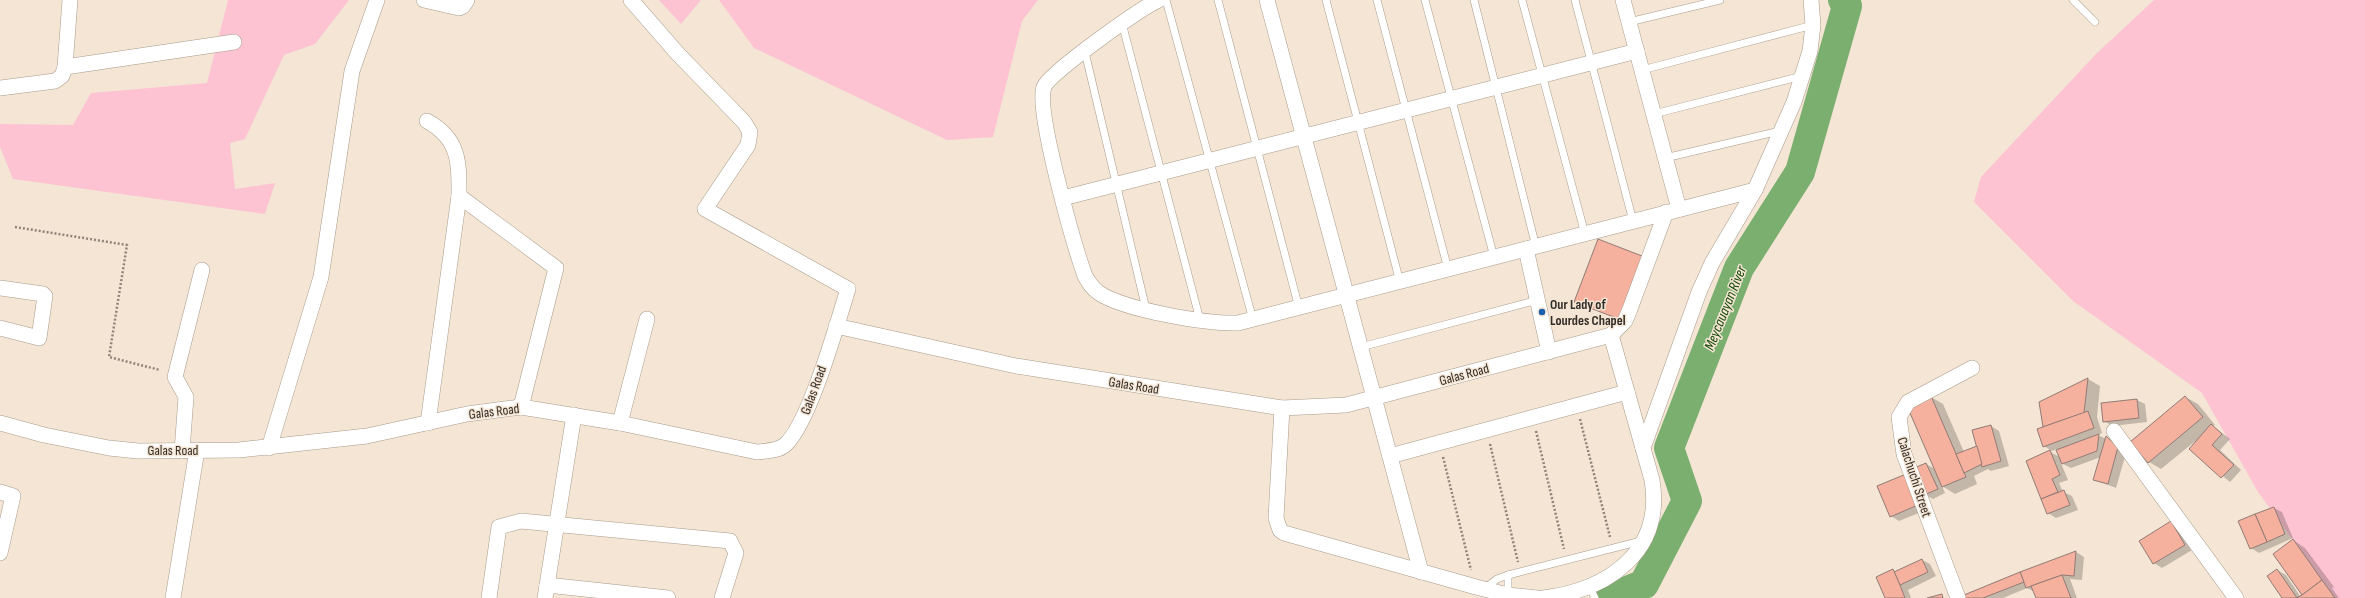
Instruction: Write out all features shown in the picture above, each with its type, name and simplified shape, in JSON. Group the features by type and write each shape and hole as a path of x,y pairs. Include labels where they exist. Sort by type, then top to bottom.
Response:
{"street":[{"path":"0,88 55,81 62,76 65,67 70,0"},
{"path":"269,448 321,277 352,71 377,0"},
{"path":"424,0 459,8 464,6 467,0"},
{"path":"631,0 678,54 744,122 750,132 748,145 705,209 848,289 836,326"},
{"path":"1159,0 1136,12 1053,75 1042,91 1046,131 1083,269 1091,287 1110,298 1146,309 1223,324 1253,320 1672,210 1755,190"},
{"path":"1267,0 1421,572"},
{"path":"1543,598 1592,593 1632,559 1645,540 1653,520 1655,500 1643,448 1611,335 1625,321 1672,210 1665,158 1624,0"},
{"path":"1643,448 1699,292 1715,256 1755,190 1782,131 1804,75 1813,25 1811,0"},
{"path":"65,67 234,42"},
{"path":"1063,198 1637,51"},
{"path":"427,121 439,127 446,135 459,160 458,196 428,423"},
{"path":"458,196 556,268 522,407"},
{"path":"1531,248 1538,300 1549,352"},
{"path":"173,598 190,451 186,397 176,380 176,374 202,270"},
{"path":"0,288 43,294 45,296 39,338 0,328"},
{"path":"620,423 647,319"},
{"name":"Galas Road","path":"0,423 44,435 109,448 138,451 190,451 269,448 367,436 494,409 522,407 620,423 757,452 772,450 785,445 801,424 836,326 1016,366 1282,408 1313,408 1346,405 1611,335"},
{"name":"Calachuchi Street","path":"1958,598 1904,454 1899,417 1908,402 1972,368"},
{"path":"1390,456 1627,392"},
{"path":"1282,408 1276,518 1280,530 1290,536 1480,588 1508,595 1537,598"},
{"path":"574,415 546,592 668,598"},
{"path":"2114,431 2236,598"},
{"path":"0,492 13,496 0,553"},
{"path":"489,598 499,527 521,522 557,524 730,541 736,553 722,598"}],"lane":[{"path":"1166,0 1253,320"},
{"path":"1218,0 1299,308"},
{"path":"1326,0 1400,282"},
{"path":"1377,0 1448,269"},
{"path":"1425,0 1494,257"},
{"path":"1474,0 1496,87 1531,248"},
{"path":"1522,0 1585,234"},
{"path":"1576,0 1633,221"},
{"path":"1629,22 1720,0"},
{"path":"2073,0 2095,22"},
{"path":"1122,23 1200,320"},
{"path":"1642,70 1813,25"},
{"path":"1084,52 1146,309"},
{"path":"1654,114 1804,75"},
{"path":"1665,158 1782,131"},
{"path":"1361,347 1538,300"},
{"path":"1480,588 1497,579 1520,571 1645,540"},
{"path":"1508,575 1508,595"}],"path":[{"path":"15,227 127,246 109,357 176,374"},
{"path":"1577,405 1612,548"},
{"path":"1532,417 1566,560"},
{"path":"1487,430 1520,571"},
{"path":"1439,443 1480,588"}],"shaded area":[{"path":"228,0 349,0 315,44 284,55 245,139 230,143 235,189 275,183 265,214 13,179 0,147 0,124 73,125 91,93 207,83"},
{"path":"659,0 701,0 681,24"},
{"path":"719,0 1038,0 1022,21 993,137 947,140 754,48"},
{"path":"2154,0 2365,0 2365,598 2335,598 2258,492 2202,393 2073,301 1974,202 1981,177 2096,54"}],"building":[{"path":"1598,239 1642,256 1619,319 1574,302"},
{"path":"2088,378 2084,413 2043,427 2039,402"},
{"path":"1931,396 1966,477 1942,487 1907,406"},
{"path":"2185,396 2203,417 2148,463 2130,442"},
{"path":"2137,399 2139,418 2103,422 2101,403"},
{"path":"2088,411 2094,428 2043,447 2037,429"},
{"path":"2211,424 2222,434 2212,445 2234,465 2221,478 2189,449"},
{"path":"1991,425 2001,461 1982,467 1972,430"},
{"path":"2099,434 2097,451 2062,464 2056,450"},
{"path":"2106,436 2118,447 2108,484 2093,480"},
{"path":"1977,446 1982,464 1964,473 1956,454"},
{"path":"2050,450 2060,475 2052,479 2058,492 2041,499 2026,461"},
{"path":"1926,463 1938,489 1924,495 1912,469"},
{"path":"1906,474 1918,505 1890,517 1877,486"},
{"path":"2064,490 2070,505 2047,514 2041,499"},
{"path":"2274,507 2285,534 2267,542 2255,514"},
{"path":"2255,514 2267,542 2250,549 2238,521"},
{"path":"2171,521 2185,545 2153,564 2139,541"},
{"path":"2293,539 2322,580 2302,595 2273,554"},
{"path":"2076,551 2074,576 2062,575 2026,588 2020,572"},
{"path":"1922,559 1928,572 1900,585 1894,572"},
{"path":"1893,569 1905,598 1885,598 1876,577"},
{"path":"2277,569 2297,598 2282,598 2267,576"},
{"path":"2020,572 2024,582 1983,598 1965,598 1964,595"},
{"path":"2062,575 2071,598 2036,598 2031,586"},
{"path":"2322,580 2335,598 2296,598 2302,595"},
{"path":"1942,594 1943,598 1927,598"}],"waterway":[{"name":"Meycauayan River","path":"1610,598 1644,584 1687,501 1669,448 1739,268 1800,172 1847,6 1843,0"}],"place":[{"name":"Our Lady of Lourdes Chapel","path":"1542,312"}]}
